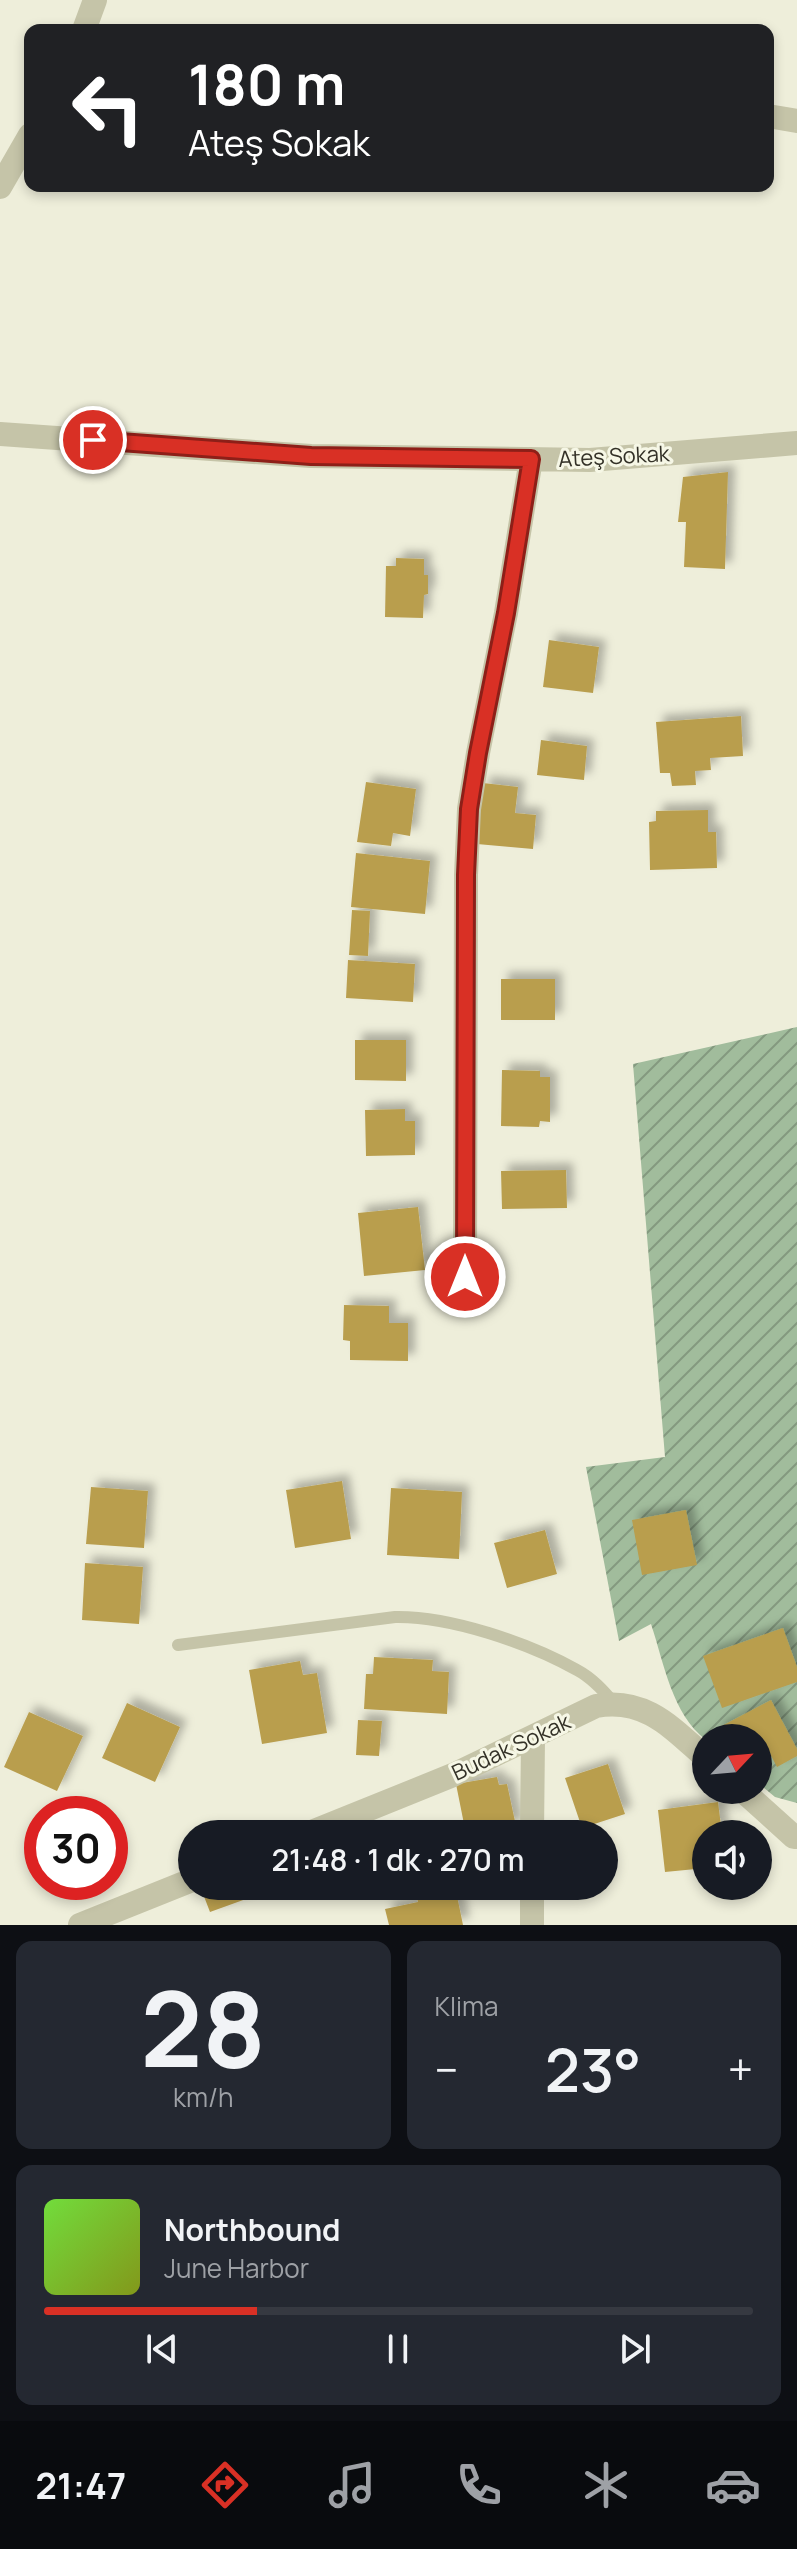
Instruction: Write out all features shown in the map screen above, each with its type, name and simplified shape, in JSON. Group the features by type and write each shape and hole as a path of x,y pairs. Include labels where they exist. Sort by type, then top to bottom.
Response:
{"street":[{"path":"86,24 95,0"},
{"path":"774,117 797,121"},
{"path":"0,187 24,145"},
{"name":"Ateş Sokak","path":"0,434 311,456 590,460 797,443"},
{"path":"465,1277 466,875 469,809 531,459"},
{"path":"614,1703 652,1714 692,1745"},
{"name":"Budak Sokak","path":"342,1820 453,1775 596,1706 614,1703"},
{"path":"532,1820 533,1738"},
{"path":"756,1804 796,1845"},
{"path":"90,1923 178,1886"},
{"path":"532,1900 532,1925"}],"lane":[{"path":"178,1645 417,1616 508,1639 578,1670 614,1703"}],"green space":[{"path":"797,1027 797,1803 772,1795 772,1724 692,1726 677,1702 651,1624 619,1641 586,1467 665,1457 633,1064"}],"building":[{"path":"728,472 725,569 684,567 686,522 678,522 683,477"},
{"path":"396,558 424,559 428,594 424,595 423,618 385,617 386,566 396,566"},
{"path":"549,640 599,647 593,693 543,687"},
{"path":"741,716 743,756 710,758 711,770 695,771 696,785 672,786 670,773 660,773 656,722"},
{"path":"541,740 587,746 584,780 537,775"},
{"path":"366,782 416,789 410,836 393,833 391,846 357,842"},
{"path":"483,783 518,787 515,813 536,815 533,849 477,844"},
{"path":"708,810 708,832 716,832 717,868 650,870 649,822 656,821 656,811"},
{"path":"356,853 430,861 425,914 351,907"},
{"path":"352,910 370,911 368,956 349,955"},
{"path":"348,960 415,964 413,1002 346,998"},
{"path":"501,979 555,979 555,1020 501,1020"},
{"path":"355,1040 406,1040 406,1081 355,1080"},
{"path":"502,1070 540,1071 540,1077 550,1077 550,1122 540,1121 539,1127 501,1126"},
{"path":"405,1109 405,1121 415,1121 415,1155 366,1156 365,1110"},
{"path":"566,1170 567,1208 502,1209 501,1171"},
{"path":"418,1207 425,1270 364,1276 358,1213"},
{"path":"344,1305 389,1306 389,1323 408,1323 408,1361 350,1360 350,1341 343,1340"},
{"path":"342,1481 351,1539 295,1548 286,1490"},
{"path":"91,1487 148,1491 144,1548 86,1544"},
{"path":"391,1488 462,1492 459,1559 387,1555"},
{"path":"686,1510 697,1565 642,1575 632,1520"},
{"path":"545,1530 557,1574 507,1588 494,1543"},
{"path":"85,1563 143,1567 139,1624 82,1620"},
{"path":"783,1628 797,1667 797,1682 722,1708 703,1656"},
{"path":"374,1657 433,1660 432,1671 449,1672 447,1714 364,1709 366,1674 373,1674"},
{"path":"300,1661 303,1675 317,1673 327,1733 262,1744 249,1670"},
{"path":"771,1700 797,1749 797,1756 777,1767 772,1757 772,1724 725,1724"},
{"path":"127,1703 180,1727 155,1782 102,1758"},
{"path":"29,1712 83,1736 57,1791 4,1767"},
{"path":"358,1720 382,1721 379,1756 356,1755"},
{"path":"608,1764 625,1814 607,1820 579,1820 565,1778"},
{"path":"497,1777 499,1785 507,1784 515,1820 463,1820 456,1784"},
{"path":"718,1804 720,1820 692,1820 692,1869 665,1872 658,1810"},
{"path":"205,1900 243,1900 210,1912"},
{"path":"458,1900 463,1925 389,1925 385,1909 418,1902"}],"route":[{"path":"93,440 311,456 531,459 469,809 466,875 465,1277"}]}
